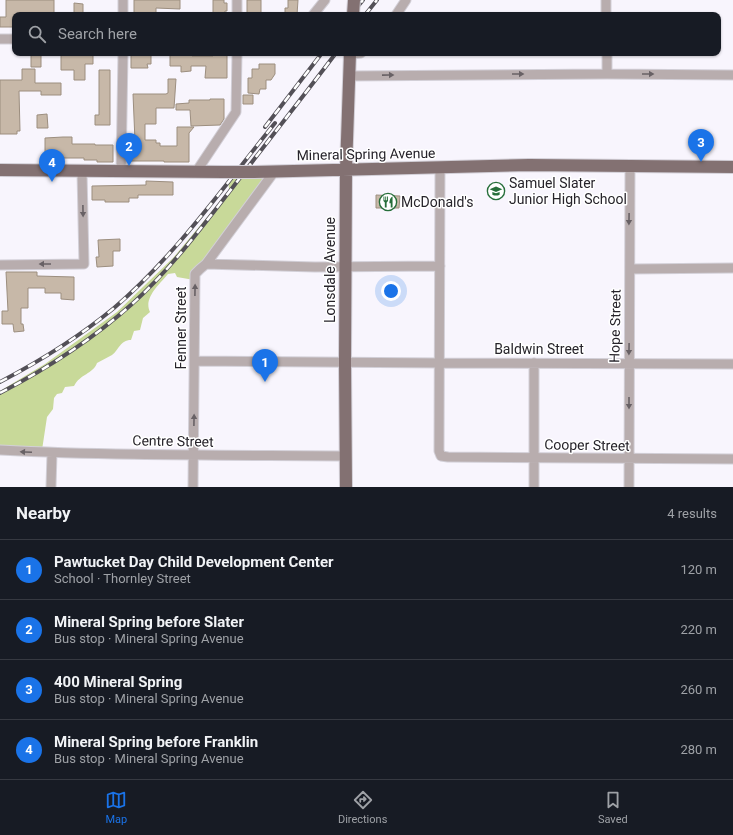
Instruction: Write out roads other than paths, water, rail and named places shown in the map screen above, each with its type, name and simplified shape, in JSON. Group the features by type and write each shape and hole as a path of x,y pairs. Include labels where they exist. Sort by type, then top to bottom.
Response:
{"main road":[{"path":"353,12 354,0"},
{"name":"Lonsdale Avenue","path":"346,487 346,169 349,76 353,56"},
{"name":"Mineral Spring Avenue","path":"0,170 82,172 274,172 529,165 733,167"}],"street":[{"path":"123,0 123,12"},
{"path":"237,0 237,12"},
{"path":"315,12 325,0"},
{"path":"398,12 406,0"},
{"path":"606,0 606,12"},
{"path":"0,39 12,39"},
{"path":"121,172 123,56"},
{"path":"196,172 236,112 237,56"},
{"path":"607,56 607,74"},
{"path":"349,76 607,74 733,75"},
{"name":"Hope Street","path":"629,487 630,166"},
{"path":"440,168 440,364"},
{"path":"0,265 84,264 82,172"},
{"name":"Fenner Street","path":"193,487 195,274 206,264 274,172"},
{"path":"206,264 346,267 440,266"},
{"path":"630,269 733,268"},
{"name":"Baldwin Street","path":"195,361 440,364 733,364"},
{"path":"534,363 534,487"},
{"name":"Cooper Street","path":"440,364 439,451 441,456 448,458 733,459"},
{"name":"Centre Street","path":"0,450 52,453 346,456"},
{"path":"51,487 52,453"}],"railway":[{"path":"353,12 363,0"},
{"path":"367,12 377,0"},
{"path":"265,127 320,56"},
{"path":"0,393 53,363 86,341 117,317 160,277 197,233 334,56"},
{"path":"0,382 30,366 73,339 101,319 137,287 179,243 275,123"}],"place":[{"name":"400 Mineral Spring","path":"701,162"},
{"name":"Mineral Spring before Slater","path":"129,166"},
{"name":"Mineral Spring before Franklin","path":"52,182"},
{"name":"Samuel Slater Junior High School","path":"496,191"},
{"name":"McDonald's","path":"388,202"},
{"name":"Pawtucket Day Child Development Center","path":"265,382"}]}
